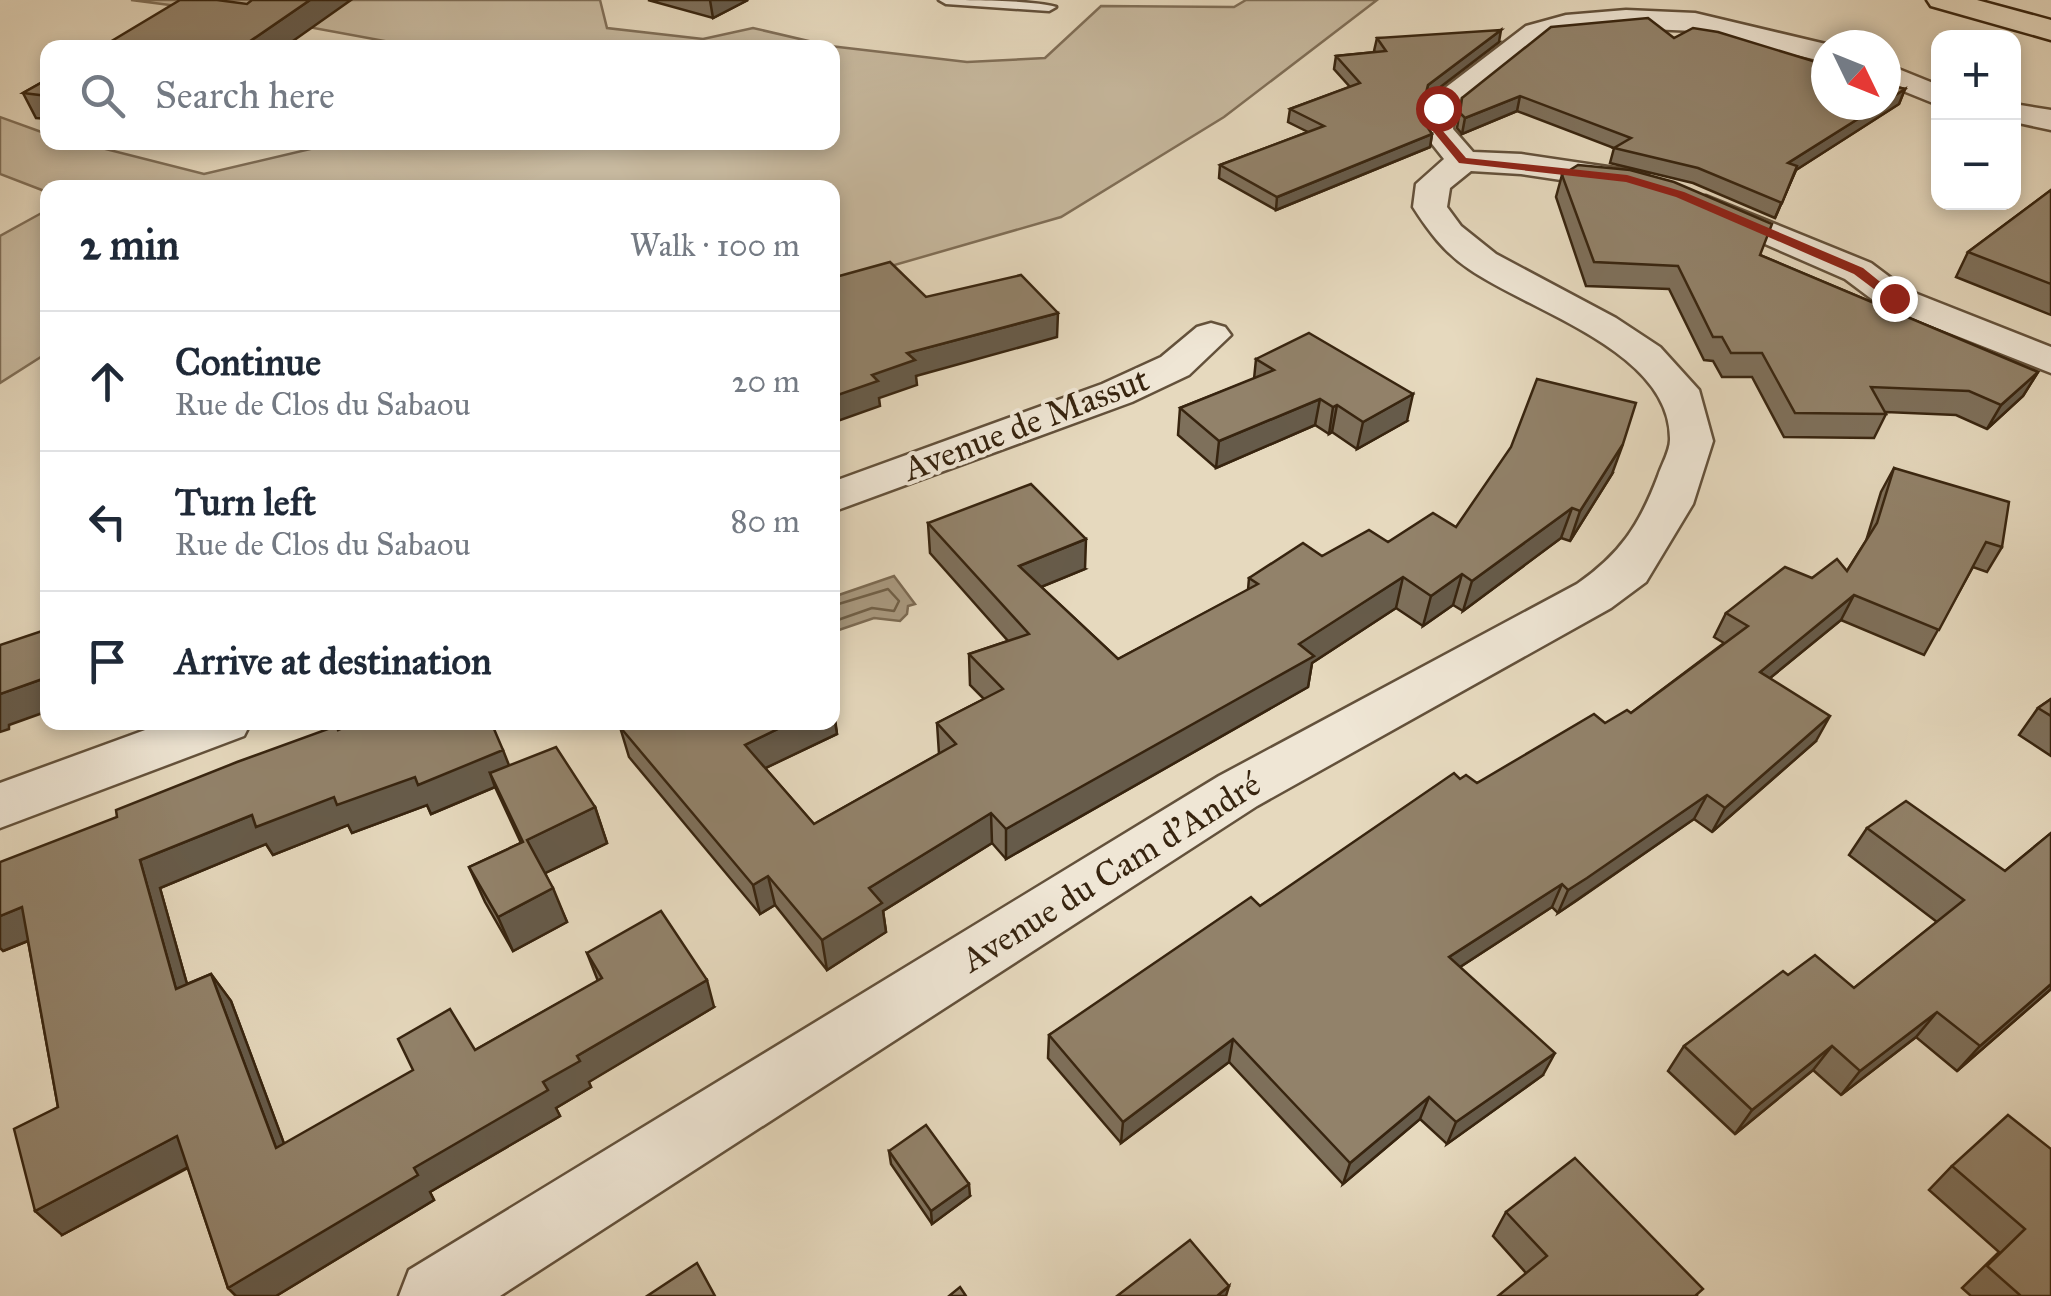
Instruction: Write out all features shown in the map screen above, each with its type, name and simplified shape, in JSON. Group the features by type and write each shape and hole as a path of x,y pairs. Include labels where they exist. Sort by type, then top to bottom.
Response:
{"main road":[{"path":"1942,0 2051,30"},
{"path":"2003,0 2051,13"}],"street":[{"path":"1811,49 1696,22 1626,19 1566,24 1536,32 1438,108 1437,130 1463,161 1627,179 1671,192 1858,271 1894,298 2051,361"},
{"path":"1901,80 1931,93"},
{"path":"2021,114 2051,120"},
{"name":"Avenue du Cam d'André","path":"436,1296 1238,791 1594,596 1629,570 1670,504 1692,441 1678,390 1646,354 1483,262 1448,234 1430,207 1433,184 1463,161"},
{"name":"Avenue de Massut","path":"840,495 1117,392 1175,366 1211,335"},
{"path":"0,806 204,730"}],"lane":[{"path":"946,0 1049,7"}],"shaded area":[{"path":"131,0 600,0 607,28 703,39 753,28 804,40 379,40 232,13"},
{"path":"1246,0 1377,0 1224,117 1061,217 846,279 840,278 840,180 40,180 40,189 0,174 0,117 40,131 40,150 110,150 204,174 306,150 840,150 840,47 967,62 1045,58 1101,6 1234,7"},
{"path":"40,214 40,357 0,383 0,236"}],"water":[{"path":"894,576 915,604 908,606 900,621 874,618 840,630 840,595"}],"building":[{"path":"180,0 247,4 252,0 310,0 252,40 113,40"},
{"path":"1648,18 1674,38 1693,28 1718,32 1811,60 1811,120 1856,120 1788,163 1797,166 1782,203 1698,168 1614,148 1631,138 1520,96 1465,118 1460,113 1462,98 1551,27"},
{"path":"1501,30 1428,85 1420,116 1432,134 1277,197 1220,165 1324,126 1290,109 1360,83 1336,56 1386,51 1377,38"},
{"path":"40,83 40,95 23,93"},
{"path":"1578,165 1630,170 1674,182 1772,224 1760,255 2038,372 2001,405 1969,391 1871,387 1886,414 1795,413 1762,353 1731,353 1722,337 1713,337 1678,266 1594,262 1562,175"},
{"path":"2051,190 2051,284 1968,252"},
{"path":"890,262 926,297 1021,275 1058,313 907,353 915,360 872,375 878,381 840,394 840,276"},
{"path":"1309,333 1413,394 1363,422 1320,399 1219,441 1180,408 1274,370 1256,359"},
{"path":"1537,379 1636,403 1623,444 1580,511 1572,508 1472,581 1462,574 1431,596 1403,577 1299,644 1314,656 1006,829 991,813 869,888 882,903 822,940 768,876 753,885 623,730 776,730 745,745 814,824 956,744 937,723 1003,689 969,654 1029,634 928,523 1031,484 1086,539 1019,566 1118,659 1258,584 1249,578 1303,543 1322,556 1369,530 1388,542 1433,513 1456,527 1511,447"},
{"path":"1894,468 2009,502 2002,547 1986,542 1939,630 1854,595 1760,672 1830,716 1725,808 1707,795 1568,890 1562,884 1449,957 1555,1053 1456,1122 1429,1097 1350,1163 1233,1039 1123,1122 1049,1035 1251,897 1260,906 1454,773 1460,779 1466,775 1477,783 1594,714 1605,723 1627,710 1631,713 1748,626 1726,613 1785,567 1812,578 1837,559 1847,571 1877,523"},
{"path":"40,632 40,680 0,694 0,645"},
{"path":"2051,699 2051,716 2038,708"},
{"path":"325,730 494,730 503,750 418,785 415,777 337,805 334,797 256,827 252,815 140,860 176,989 211,974 276,1148 413,1070 398,1039 450,1009 475,1050 602,978 587,953 661,911 707,980 577,1056 580,1061 543,1082 548,1090 414,1168 418,1175 228,1288 177,1136 35,1211 14,1129 58,1107 22,907 0,916 0,862 117,817 116,810"},
{"path":"556,747 595,807 527,840 553,888 498,917 469,867 523,842 490,773"},
{"path":"1906,801 2005,871 2051,833 2051,984 1980,1046 1937,1012 1860,1071 1832,1046 1752,1110 1684,1046 1783,971 1788,975 1815,955 1854,988 1964,900 1867,828"},
{"path":"2008,1115 2051,1149 2051,1296 2021,1296 1987,1266 2025,1229 1952,1166"},
{"path":"926,1125 969,1184 931,1211 889,1151"},
{"path":"1575,1158 1703,1289 1695,1296 1498,1296 1547,1256 1506,1212"},
{"path":"1190,1240 1229,1286 1217,1296 1117,1296"},
{"path":"697,1263 715,1296 647,1296"},
{"path":"960,1287 966,1296 949,1296"}],"route":[{"path":"1438,108 1437,130 1463,161 1522,164 1627,179 1680,194 1858,271 1894,298"}]}
